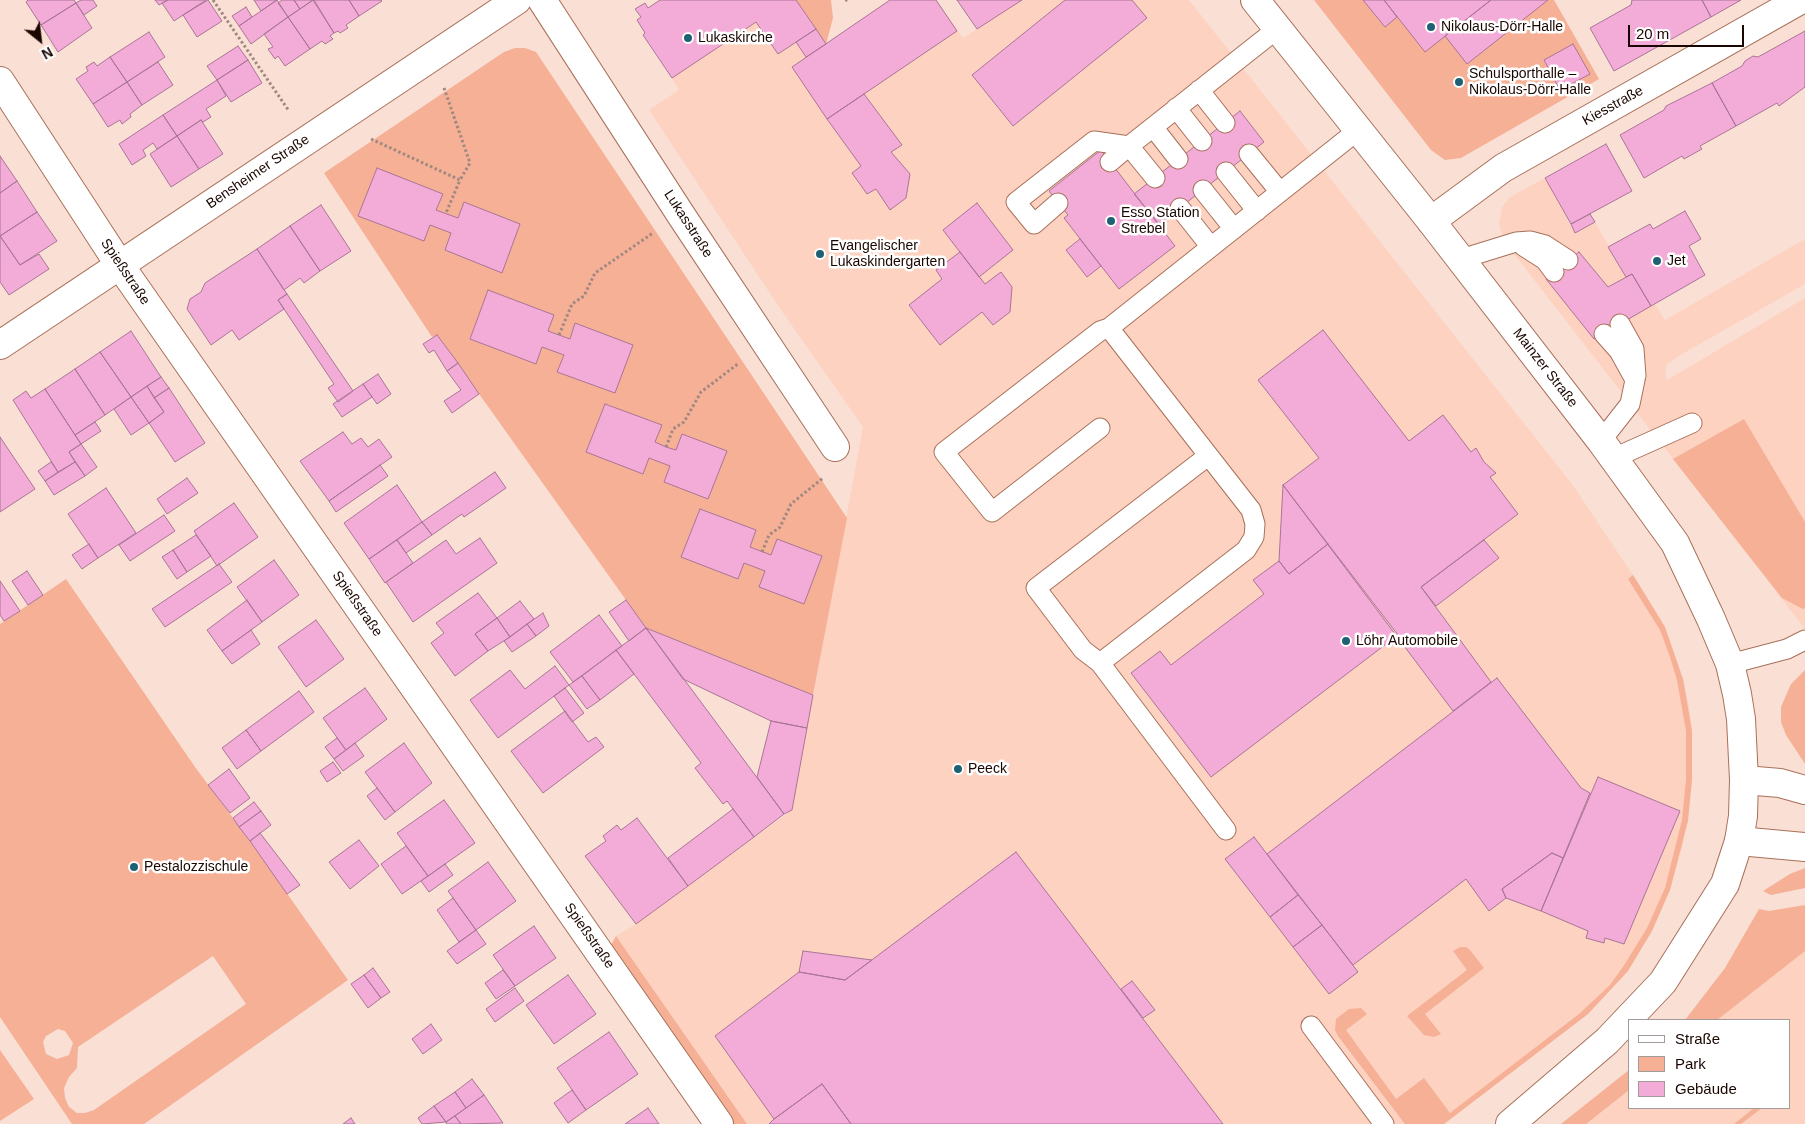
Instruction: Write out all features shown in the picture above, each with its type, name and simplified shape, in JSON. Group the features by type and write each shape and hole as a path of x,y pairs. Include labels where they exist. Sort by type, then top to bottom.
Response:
{"street":[{"name":"Bensheimer Straße","path":"0,345 517,0"},
{"name":"Lukasstraße","path":"542,0 681,215 835,446"},
{"name":"Mainzer Straße","path":"1255,0 1357,131 1461,259 1608,449 1675,543 1697,585 1730,664 1741,719 1744,780 1739,841 1725,884 1662,982 1607,1040 1510,1124"},
{"name":"Kiesstraße","path":"1431,221 1502,168 1800,0"},
{"name":"Spießstraße","path":"0,81 119,264 719,1124"},
{"path":"1744,780 1780,783 1805,790"},
{"path":"1739,841 1805,847"}],"lane":[{"path":"1110,162 1277,29"},
{"path":"1199,90 1225,123"},
{"path":"1176,108 1202,141"},
{"path":"1153,127 1178,159"},
{"path":"1100,428 992,512 944,452 1100,331 1109,328 1357,131"},
{"path":"1058,203 1034,224 1016,202 1094,141 1129,146 1155,178"},
{"path":"1249,154 1280,192"},
{"path":"1226,172 1257,211"},
{"path":"1203,190 1234,229"},
{"path":"1180,208 1211,247"},
{"path":"1461,259 1516,242 1530,241 1545,245 1568,260"},
{"path":"1516,242 1534,251 1554,272"},
{"path":"1100,663 1246,550 1254,538 1255,524 1251,510 1109,328"},
{"path":"1608,449 1630,404 1636,380 1634,349 1612,329"},
{"path":"1608,449 1692,423"},
{"path":"1208,456 1036,588 1083,650 1100,663 1226,830"},
{"path":"1730,664 1787,649 1805,640"},
{"path":"1311,1026 1384,1124"}],"path":[{"path":"213,0 308,139"},
{"path":"426,60 446,91 470,163 460,180 446,213"},
{"path":"343,115 356,132 460,180"},
{"path":"559,335 572,304 584,296 595,273 602,266 681,215"},
{"path":"666,447 673,430 684,422 701,392 766,344"},
{"path":"762,552 769,534 780,527 791,504 822,480 835,446"}],"shaded area":[{"path":"936,0 963,38 1022,0 1189,0 1572,484 1643,590 1665,627 1683,679 1689,706 1692,731 1692,780 1683,844 1670,890 1652,931 1628,971 1588,1014 1444,1124 747,1124 616,936 636,924 792,810 863,427 781,310 649,110 679,90 672,78 756,22 778,54 796,42 806,57 826,44"},
{"path":"1545,178 1575,233 1595,222 1626,277 1632,274 1651,306 1655,304 1665,320 1805,239 1805,284 1684,353 1667,364 1665,371 1667,380 1805,298 1805,629 1504,241 1499,224 1502,207 1510,197"},
{"path":"1805,934 1805,1124 1561,1124 1628,1071 1628,1109 1790,1109 1790,1019 1694,1019"}],"green space":[{"path":"796,0 831,0 833,18 826,44"},
{"name":"Schulsporthalle – Nikolaus-Dörr-Halle","path":"1314,0 1554,0 1599,79 1461,158 1445,160 1431,150"},
{"path":"515,48 525,48 536,52 847,518 813,695 646,628 437,335 432,337 324,173 504,52"},
{"path":"1744,419 1805,522 1805,608 1803,609 1782,598 1673,459"},
{"path":"1633,575 1665,627 1683,679 1692,731 1692,780 1688,821 1670,890 1652,931 1628,971 1588,1014 1444,1124 1405,1124 1338,1036 1335,1030 1336,1019 1349,1009 1361,1008 1367,1014 1346,1030 1396,1099 1424,1078 1450,1113 1579,1014 1609,986 1647,928 1665,888 1682,820 1686,780 1686,731 1677,680 1670,657 1660,630 1628,579"},
{"name":"Pestalozzischule","path":"66,579 195,767 348,980 144,1124 72,1124 0,1017 0,624","holes":["213,956 246,1004 94,1110 77,1113 69,1107 65,1098 64,1088 69,1077 77,1068 78,1047","58,1029 65,1031 73,1043 69,1055 57,1059 46,1054 43,1042 46,1036"]},
{"path":"1805,670 1805,764 1786,735 1781,722 1781,707 1791,684"},
{"path":"1805,868 1805,888 1771,895 1763,891 1790,874"},
{"path":"1805,905 1805,951 1718,1019 1686,1019 1725,968 1759,909 1769,911"},
{"path":"616,936 747,1124 733,1124 610,947"},
{"path":"1460,947 1466,947 1470,950 1484,968 1425,1014 1441,1034 1434,1037 1424,1035 1407,1016 1467,970 1453,951"},
{"path":"0,1050 34,1099 0,1121"},
{"path":"1628,1071 1628,1091 1586,1124 1561,1124"},
{"path":"1753,1109 1761,1109 1741,1124 1734,1124"}],"building":[{"path":"28,0 74,0 76,3 41,25 26,2"},
{"path":"81,0 93,0 97,6 84,15 76,3"},
{"path":"155,0 168,0 159,5"},
{"path":"168,0 206,0 174,21 162,3"},
{"path":"208,0 222,21 197,37 183,15"},
{"path":"254,0 277,0 261,11"},
{"path":"277,0 288,17 251,44 239,26"},
{"path":"282,0 294,0 300,9 288,17 278,3"},
{"path":"294,0 313,0 300,9"},
{"path":"313,0 334,33 330,36 333,39 325,44 322,41 310,49 288,17"},
{"path":"314,0 349,0 359,16 346,25 348,28 340,33 338,31 334,33"},
{"path":"349,0 381,0 382,1 359,16"},
{"name":"Lukaskirche","path":"660,0 796,0 816,29 778,54 756,22 672,78 643,35 645,33 637,20 641,17 635,9 645,3 648,8"},
{"path":"890,0 936,0 957,31 827,119 792,67"},
{"path":"957,0 1022,0 977,29"},
{"path":"1065,0 1132,0 1147,18 1013,126 972,75"},
{"path":"1363,0 1384,0 1397,17 1385,27"},
{"name":"Nikolaus-Dörr-Halle","path":"1384,0 1491,0 1425,52"},
{"path":"1491,0 1548,0 1467,64 1445,36"},
{"path":"1632,0 1702,0 1711,17 1614,71 1590,28 1631,5"},
{"path":"1702,0 1741,0 1711,17"},
{"path":"76,3 92,28 58,52 41,25"},
{"path":"246,7 252,17 239,26 232,16"},
{"path":"288,17 310,49 285,66 278,56 275,59 268,49 273,47 264,34"},
{"path":"816,29 826,44 806,57 796,42"},
{"path":"1805,31 1805,87 1779,106 1777,103 1736,126 1712,83 1742,66 1745,61 1753,56 1758,57"},
{"path":"149,32 165,57 127,82 110,57"},
{"path":"1573,44 1590,74 1560,90 1544,60"},
{"path":"238,46 248,60 217,80 207,66"},
{"path":"110,57 127,82 93,104 76,79 88,71 86,67 94,62 97,66"},
{"path":"248,60 262,83 231,102 217,80"},
{"path":"158,62 173,85 142,105 127,82"},
{"path":"217,80 226,96 206,109 211,117 203,122 201,120 177,136 163,115"},
{"path":"127,82 142,105 130,114 131,117 122,124 120,120 108,127 93,104"},
{"path":"1712,83 1736,126 1700,146 1702,149 1684,159 1682,156 1644,178 1620,135 1664,110 1666,106"},
{"path":"864,94 902,145 891,152 910,174 906,198 890,210 876,189 867,194 852,173 861,166 827,119"},
{"path":"1240,111 1264,142 1159,224 1134,194"},
{"path":"163,115 177,136 157,149 153,143 143,150 146,156 132,165 119,144"},
{"path":"201,120 223,154 199,169 177,136"},
{"path":"177,136 199,169 171,187 150,154"},
{"path":"1606,144 1632,191 1571,224 1545,178"},
{"name":"Esso Station Strebel","path":"1101,150 1175,246 1119,289 1064,218 1068,215 1049,191"},
{"path":"0,156 17,181 0,193"},
{"path":"377,168 443,194 436,210 458,218 464,202 520,224 502,273 445,250 451,233 430,225 424,241 358,216"},
{"path":"17,181 37,212 0,236 0,193"},
{"path":"977,203 1013,250 979,277 943,230"},
{"path":"321,205 351,251 320,271 290,226"},
{"name":"Jet","path":"1685,211 1701,239 1689,246 1705,275 1651,306 1632,274 1626,277 1608,247 1650,224 1653,229"},
{"path":"37,212 57,241 20,265 0,236"},
{"path":"1590,214 1595,222 1575,233 1571,224"},
{"path":"290,226 320,271 304,283 300,278 284,290 257,249"},
{"path":"0,236 20,265 39,254 49,269 9,295 0,282"},
{"path":"1080,239 1101,266 1087,277 1066,250"},
{"path":"257,249 287,294 278,300 284,309 239,340 232,330 211,345 187,309 190,299 201,292 205,283"},
{"path":"960,252 985,284 1001,272 1012,287 1010,312 993,325 982,312 940,345 909,305 942,279 936,270"},
{"path":"1579,252 1608,287 1632,274 1651,306 1594,339 1546,279"},
{"path":"488,290 554,315 548,331 570,339 575,323 633,345 615,393 557,372 564,355 542,347 536,364 470,339"},
{"path":"287,294 353,391 338,402 328,388 334,384 278,300"},
{"path":"1323,330 1409,441 1443,415 1471,452 1476,448 1484,462 1496,473 1490,477 1518,514 1421,587 1491,682 1453,711 1283,485 1319,458 1258,380"},
{"path":"131,331 161,377 131,397 100,352"},
{"path":"437,335 458,363 447,371 434,350 429,353 423,344"},
{"path":"100,352 131,397 105,415 75,369"},
{"path":"458,363 479,394 452,413 444,401 461,390 447,371"},
{"path":"75,369 105,415 75,435 45,389"},
{"path":"378,374 391,394 377,404 363,384"},
{"path":"161,377 169,388 154,398 147,386"},
{"path":"363,384 372,397 342,417 333,404"},
{"path":"147,386 164,412 149,423 131,397"},
{"path":"169,388 205,443 175,462 149,423 164,412 154,398"},
{"path":"45,389 81,444 69,452 75,462 58,472 13,400 26,391 31,398"},
{"path":"131,397 149,423 131,435 114,409"},
{"path":"605,404 662,425 655,442 666,447 676,450 682,434 727,451 708,499 664,482 670,466 649,458 643,474 586,452"},
{"path":"95,422 101,431 81,444 75,435"},
{"path":"343,432 352,444 361,438 368,447 379,439 392,457 329,501 300,461"},
{"path":"0,437 35,489 0,512"},
{"path":"81,444 97,467 85,476 69,452"},
{"path":"51,462 58,472 45,481 38,471"},
{"path":"75,462 85,476 54,495 45,481"},
{"path":"380,465 388,476 336,512 329,501"},
{"path":"495,472 506,488 464,517 462,514 432,535 422,522"},
{"path":"187,478 198,493 167,514 157,499"},
{"path":"397,485 422,522 369,559 344,523"},
{"path":"1283,485 1328,544 1289,574 1279,561"},
{"path":"106,488 136,533 98,558 68,514"},
{"path":"234,503 258,537 217,566 194,531"},
{"path":"700,509 756,530 750,547 771,555 777,539 822,556 804,604 759,587 765,571 744,563 738,579 681,557"},
{"path":"164,515 175,531 130,561 119,545"},
{"path":"422,522 432,535 406,553 397,540"},
{"path":"196,535 211,556 187,572 173,550"},
{"path":"480,538 497,563 413,622 386,582 446,540 456,554"},
{"path":"397,540 413,563 385,583 369,559"},
{"path":"1484,540 1499,558 1436,606 1421,587"},
{"path":"89,544 98,558 82,569 72,555"},
{"path":"1328,544 1398,635 1211,777 1131,673 1160,651 1171,665 1264,594 1253,580 1279,561 1289,574"},
{"path":"173,550 187,572 177,579 162,557"},
{"path":"274,560 299,595 262,622 237,587"},
{"path":"219,564 232,582 165,627 152,609"},
{"path":"27,571 43,595 28,605 12,581"},
{"path":"0,581 20,611 4,621 0,615"},
{"path":"478,593 497,618 475,634 488,651 455,676 431,643 444,633 436,623"},
{"path":"247,600 262,622 222,651 207,630"},
{"path":"626,600 646,628 629,641 609,612"},
{"path":"520,601 534,619 510,637 497,618"},
{"path":"543,613 549,626 536,636 527,624"},
{"path":"599,615 622,646 573,682 550,652"},
{"path":"497,618 510,637 488,651 475,634"},
{"path":"316,620 344,659 306,687 278,647"},
{"path":"527,624 536,636 512,652 504,641"},
{"path":"646,628 784,814 754,837 727,801 723,804 695,768 701,763 616,650"},
{"path":"646,628 813,695 807,728 771,721 683,679"},
{"path":"251,630 260,644 232,664 222,651"},
{"path":"616,650 634,674 600,700 582,676"},
{"path":"555,666 569,685 498,738 470,700 510,670 525,689"},
{"path":"582,676 600,700 587,709 569,685"},
{"path":"1497,678 1581,788 1590,793 1563,858 1552,853 1502,889 1506,898 1489,911 1466,879 1353,965 1267,854"},
{"path":"365,688 387,719 346,750 323,718"},
{"path":"565,688 584,713 572,722 554,696"},
{"path":"299,691 314,712 261,751 246,730"},
{"path":"565,711 588,742 596,737 604,747 543,793 511,751"},
{"path":"771,721 807,728 792,810 784,814 757,777"},
{"path":"246,730 261,751 237,769 222,748"},
{"path":"337,738 346,750 334,759 325,747"},
{"path":"355,743 364,756 343,771 334,759"},
{"path":"404,743 432,783 395,812 365,772"},
{"path":"333,762 341,773 327,782 320,771"},
{"path":"229,769 250,798 230,813 208,785"},
{"path":"1598,777 1680,811 1624,944 1605,938 1604,943 1586,938 1588,931 1541,911"},
{"path":"377,788 395,812 385,820 367,796"},
{"path":"444,800 475,843 428,876 397,833"},
{"path":"254,802 261,811 239,827 233,818"},
{"path":"733,809 754,837 688,886 668,858"},
{"path":"261,811 271,825 250,841 239,827"},
{"path":"637,818 688,886 636,924 585,856 606,841 603,836 617,825 621,830"},
{"path":"260,833 300,885 287,894 250,841"},
{"path":"1254,837 1298,895 1270,917 1225,859"},
{"path":"359,840 379,866 350,889 329,862"},
{"path":"406,846 428,876 402,894 381,864"},
{"path":"1016,852 1223,1124 851,1124 822,1084 774,1119 715,1036 799,972 845,980"},
{"path":"1552,853 1563,858 1541,911 1506,898 1502,889"},
{"path":"488,862 516,901 476,930 448,891"},
{"path":"445,864 453,875 429,892 421,881"},
{"path":"1298,895 1322,925 1293,947 1270,917"},
{"path":"453,898 476,930 459,942 437,910"},
{"path":"1322,925 1358,972 1329,994 1293,947"},
{"path":"534,926 556,958 515,986 493,955"},
{"path":"476,930 486,944 457,964 447,951"},
{"path":"803,951 872,960 845,980 799,972"},
{"path":"373,968 390,992 381,998 364,975"},
{"path":"503,970 515,986 496,999 485,983"},
{"path":"364,975 381,998 368,1008 351,984"},
{"path":"568,975 596,1014 554,1044 526,1005"},
{"path":"1132,981 1155,1010 1143,1018 1121,989"},
{"path":"515,988 524,1001 495,1022 486,1009"},
{"path":"431,1024 442,1040 423,1054 412,1039"},
{"path":"609,1032 638,1074 586,1110 557,1068"},
{"path":"472,1079 484,1095 466,1108 455,1092"},
{"path":"822,1084 851,1124 769,1124 774,1119"},
{"path":"572,1090 586,1110 568,1123 554,1103"},
{"path":"455,1092 466,1108 446,1122 434,1106"},
{"path":"484,1095 503,1123 461,1124 455,1116"},
{"path":"434,1106 446,1122 422,1124 418,1118"},
{"path":"648,1108 659,1124 625,1124"},
{"path":"455,1116 461,1124 447,1124 446,1122"},
{"path":"351,1118 355,1124 343,1124"}],"place":[{"name":"Nikolaus-Dörr-Halle","path":"1431,27"},
{"name":"Lukaskirche","path":"688,38"},
{"name":"Schulsporthalle – Nikolaus-Dörr-Halle","path":"1459,82"},
{"name":"Esso Station Strebel","path":"1111,221"},
{"name":"Evangelischer Lukaskindergarten","path":"820,254"},
{"name":"Jet","path":"1657,261"},
{"name":"Löhr Automobile","path":"1346,641"},
{"name":"Peeck","path":"958,769"},
{"name":"Pestalozzischule","path":"134,867"}]}
